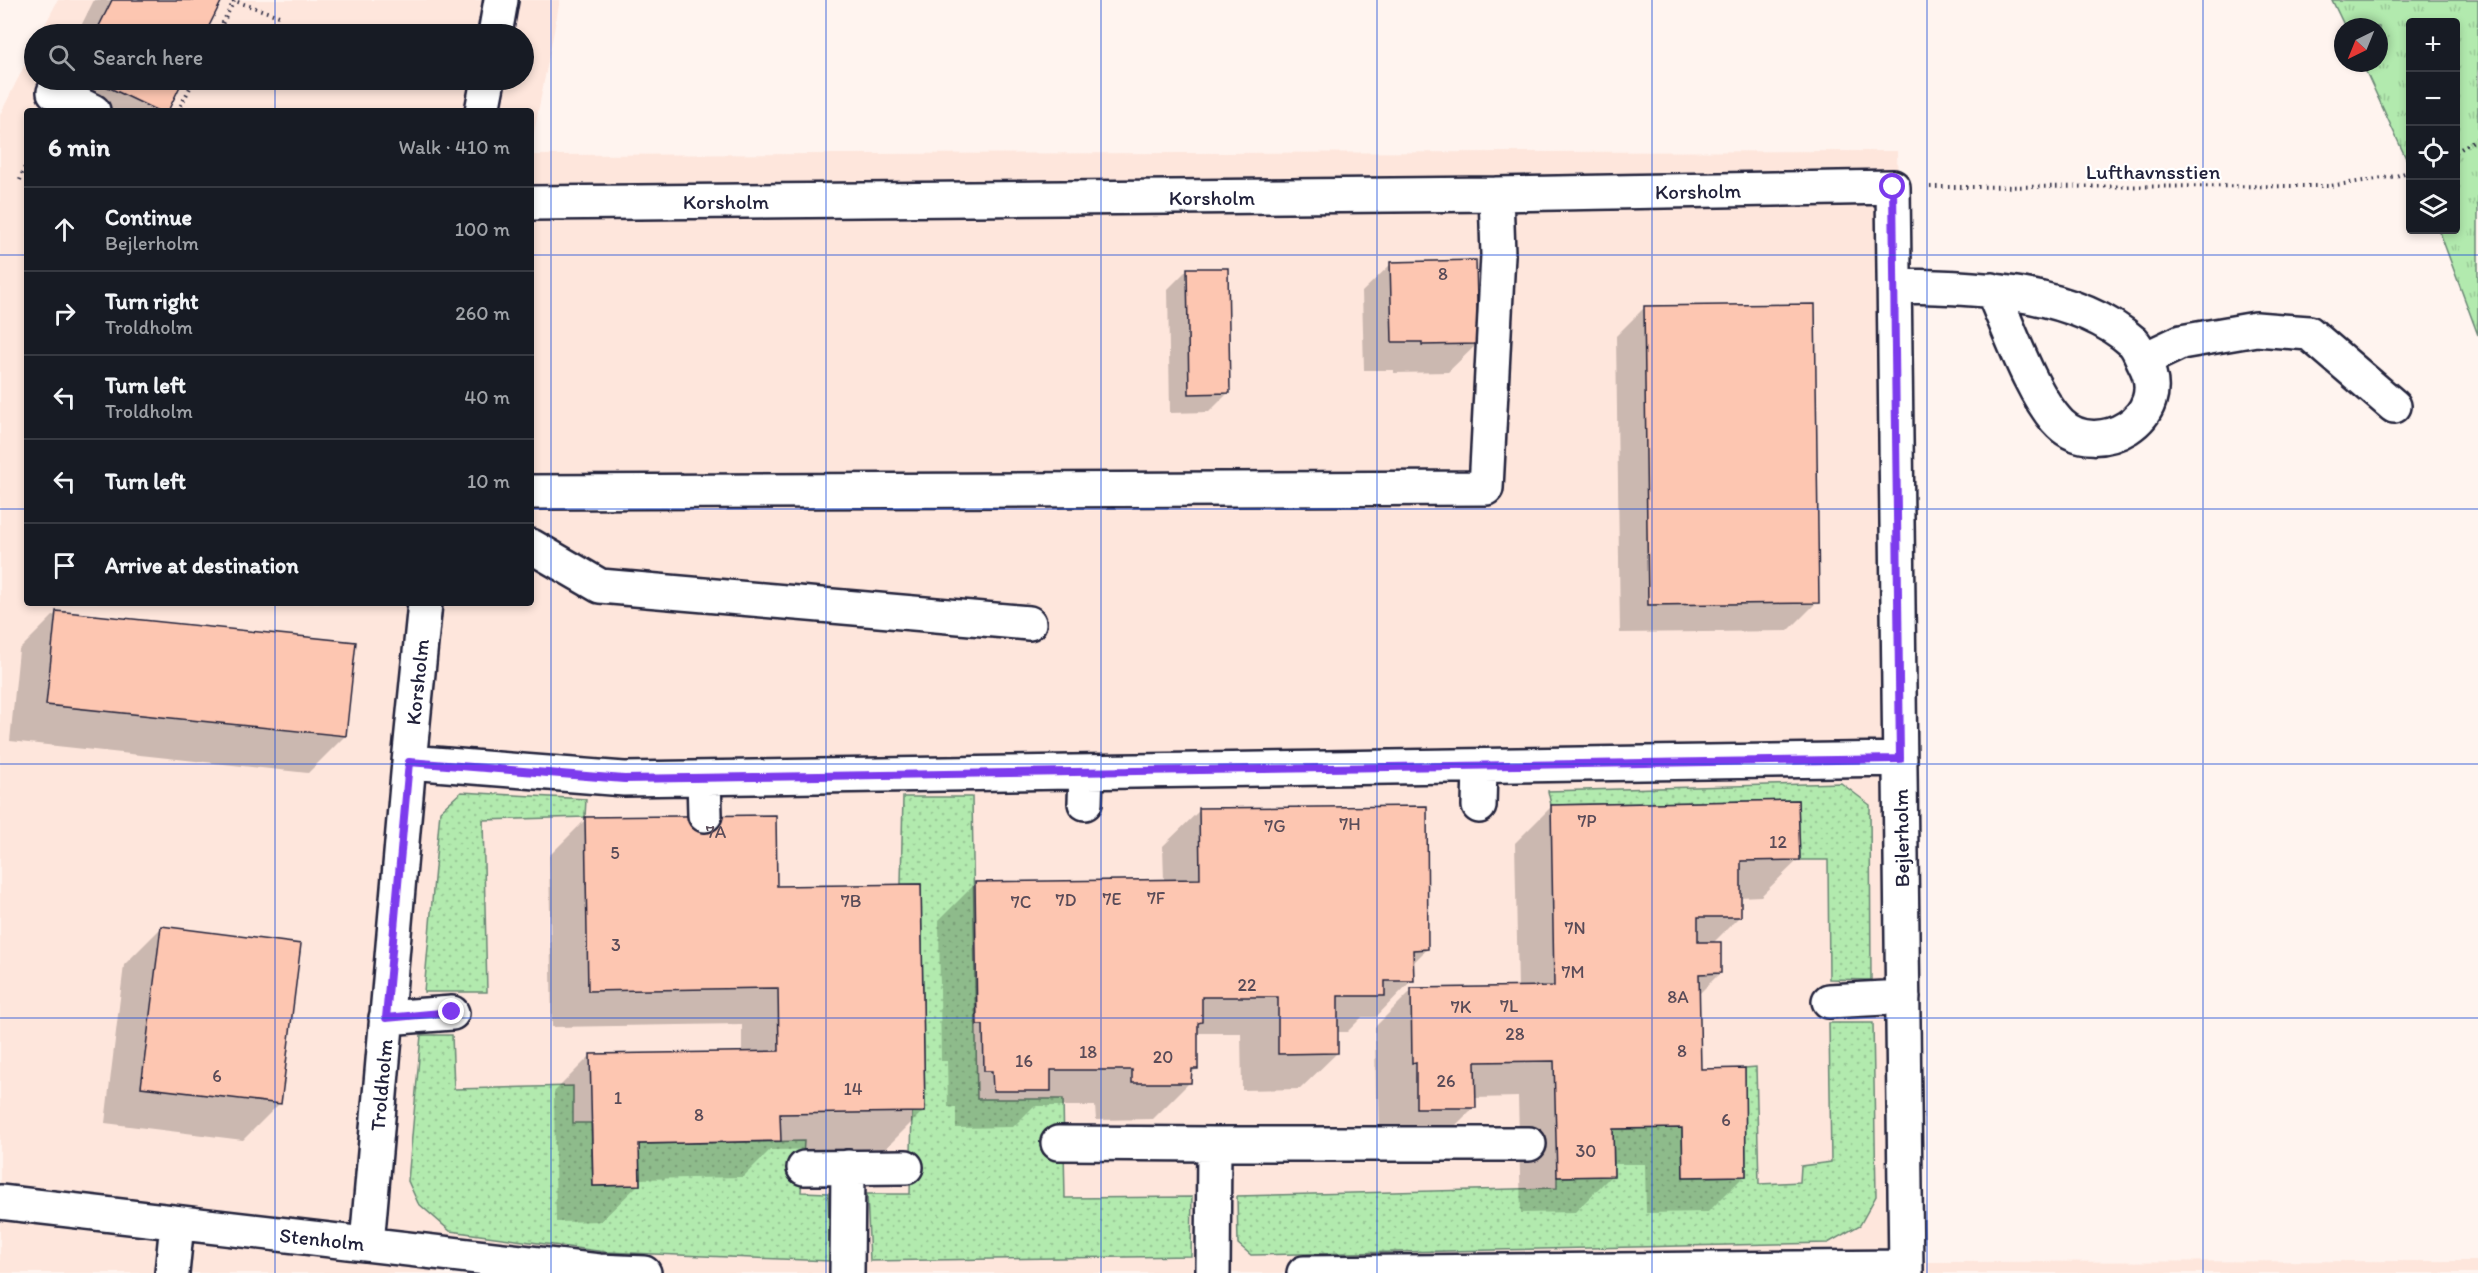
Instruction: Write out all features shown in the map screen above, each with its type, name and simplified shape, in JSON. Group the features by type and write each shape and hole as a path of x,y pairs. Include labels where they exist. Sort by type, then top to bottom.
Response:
{"street":[{"path":"497,24 501,0"},
{"path":"483,108 486,90"},
{"path":"54,92 87,108"},
{"name":"Korsholm","path":"534,203 1496,194 1893,187"},
{"name":"Bejlerholm","path":"1893,187 1906,1270"},
{"path":"534,492 1486,488 1498,255 1496,194"},
{"path":"1894,286 1975,287 1992,290 2038,299 2091,314 2134,343 2151,374 2151,402 2135,424 2105,438 2080,435 2061,425 2040,396 1992,290"},
{"path":"2143,360 2181,342 2256,328 2308,333 2394,406"},
{"path":"534,548 600,586 1029,623"},
{"name":"Korsholm","path":"409,762 425,606"},
{"path":"409,762 624,779 704,778 853,786 1086,787 1480,766 1900,759"},
{"name":"Troldholm","path":"367,1244 409,762"},
{"path":"1479,806 1480,766"},
{"path":"704,778 705,815"},
{"path":"1829,1002 1903,997"},
{"path":"386,1018 452,1012"},
{"path":"1058,1143 1529,1144"},
{"path":"1213,1273 1214,1144"},
{"path":"847,1273 848,1167"},
{"path":"804,1168 906,1167"},
{"name":"Stenholm","path":"0,1202 599,1272 644,1273"},
{"path":"172,1273 177,1223"},
{"path":"1304,1273 1906,1270"}],"path":[{"path":"222,24 233,0 282,17"},
{"path":"180,108 189,90"},
{"path":"2460,149 2478,138"},
{"path":"20,180 24,169"},
{"name":"Lufthavnsstien","path":"1893,187 2330,186 2386,178 2406,172"}],"shaded area":[{"path":"58,0 560,0 534,133 534,108 24,108 24,606 534,606 534,155 1897,151 1923,1262 2478,1261 2478,1273 0,1273 0,115 24,66 24,90 534,90 534,24 45,24"}],"green space":[{"path":"2332,0 2478,0 2478,335 2440,234 2460,234 2460,18 2406,18 2406,158 2366,72 2388,72 2388,18 2341,18"},
{"path":"1841,783 1870,805 1871,980 1829,979 1828,860 1800,860 1798,800 1551,805 1548,791"},
{"path":"461,792 586,799 585,817 483,820 487,992 424,992 440,811"},
{"path":"903,797 972,797 977,1099 1063,1099 1065,1198 1192,1197 1191,1256 870,1261 867,1194 910,1194 912,1112 925,1112 921,884 901,884"},
{"path":"1829,1023 1873,1023 1876,1196 1860,1225 1828,1243 1251,1255 1238,1244 1237,1196 1557,1188 1557,1177 1614,1175 1613,1129 1682,1128 1683,1177 1746,1176 1745,1068 1756,1067 1759,1184 1800,1182 1801,1166 1831,1162"},
{"path":"421,1035 452,1035 454,1089 573,1086 573,1123 591,1123 593,1186 640,1185 639,1144 804,1141 801,1192 828,1193 830,1261 605,1252 450,1231 418,1203 408,1181"}],"building":[{"path":"112,0 222,0 210,24 100,24"},
{"path":"114,90 178,90 169,108 152,108"},
{"path":"1476,260 1478,344 1422,345 1422,342 1392,342 1390,262"},
{"path":"1187,268 1228,268 1230,393 1189,394"},
{"path":"1815,304 1819,603 1648,605 1644,306"},
{"path":"56,611 356,642 346,736 46,705"},
{"path":"1798,800 1800,860 1741,861 1741,917 1698,917 1698,942 1721,942 1721,973 1699,974 1701,1069 1745,1068 1746,1176 1683,1177 1682,1128 1613,1129 1614,1176 1557,1177 1554,1061 1475,1062 1476,1108 1416,1108 1416,1062 1412,1063 1411,988 1554,986 1551,805"},
{"path":"1427,806 1428,949 1413,950 1414,981 1385,981 1385,996 1338,996 1338,1053 1278,1054 1278,997 1202,997 1202,1022 1198,1023 1198,1069 1192,1069 1191,1083 1132,1083 1132,1070 1051,1070 1051,1091 993,1091 992,1071 984,1071 983,1025 977,1025 975,882 1200,879 1199,808"},
{"path":"776,815 777,886 921,884 925,1112 780,1114 781,1141 639,1144 640,1185 593,1186 590,1054 779,1051 778,988 588,991 585,817"},
{"path":"161,926 301,944 281,1104 141,1087"}],"route":[{"path":"452,1012 386,1018 409,762 624,779 1900,759 1893,187"}]}
